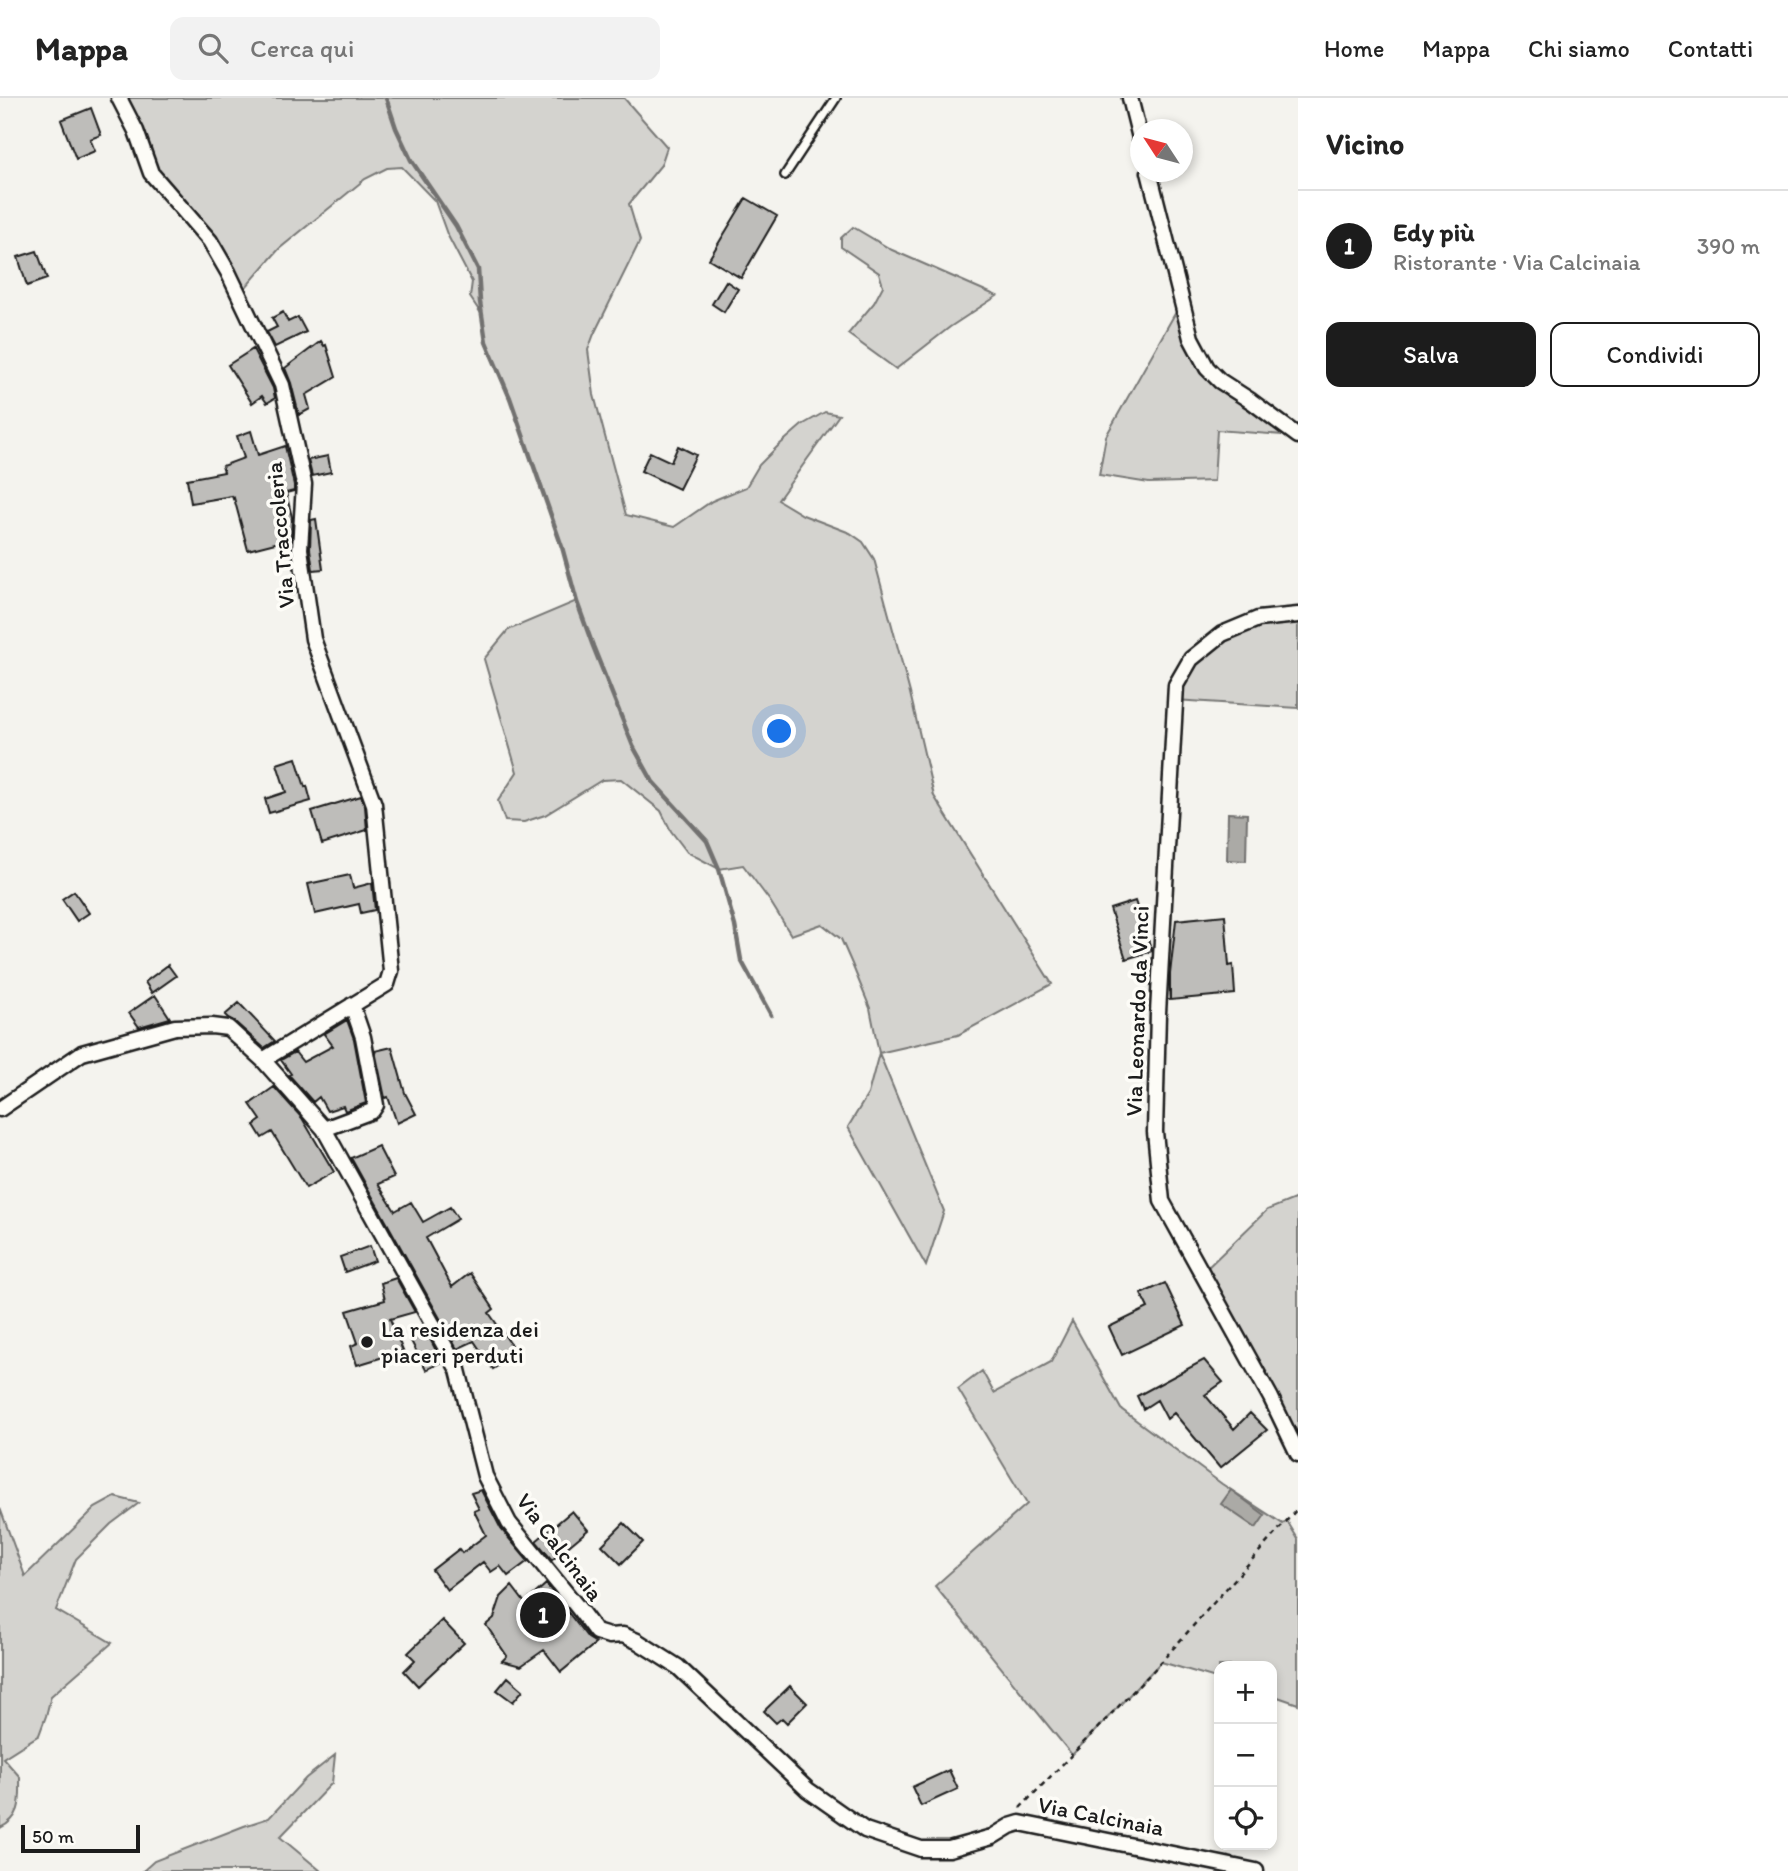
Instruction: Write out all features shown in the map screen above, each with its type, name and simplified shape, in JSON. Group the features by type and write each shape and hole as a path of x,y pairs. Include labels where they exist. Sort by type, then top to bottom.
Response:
{"street":[{"name":"Via Traccoleria","path":"119,98 136,131 151,173 209,241 228,272 282,385 304,484 300,549 313,639 374,804 391,971 387,984 263,1060"},
{"path":"1130,98 1135,119"},
{"path":"1152,182 1191,338 1207,368 1220,381 1298,436"},
{"name":"Via Leonardo da Vinci","path":"1298,615 1258,619 1222,634 1191,659 1176,685 1158,1013 1155,1132 1162,1201 1271,1398 1298,1454"},
{"path":"324,1129 372,1111 376,1105 363,1037 352,1005"},
{"name":"Via Calcinaia","path":"0,1109 82,1053 175,1027 228,1028 263,1060 324,1129 458,1370 485,1476 509,1523 596,1632 609,1636 623,1634 678,1667 808,1790 865,1830 921,1849 949,1849 992,1837 1020,1823 1256,1871"}],"lane":[{"path":"785,175 836,98"}],"path":[{"path":"1010,1826 1020,1808 1153,1671 1298,1508"}],"shaded area":[{"path":"119,98 624,98 667,147 661,165 629,204 640,241 588,350 594,395 626,515 674,527 712,501 746,487 759,465 802,425 825,412 839,415 778,500 803,515 850,533 863,542 874,559 934,796 1052,984 958,1035 879,1053 870,1008 841,939 822,924 791,935 743,865 719,869 687,852 671,831 661,811 621,779 602,780 545,815 524,822 505,821 498,801 517,772 484,659 508,630 577,601 562,547 510,398 486,342 482,315 470,297 472,282 447,234 435,201 402,167 387,168 365,179 279,249 239,295 228,272 151,173"},
{"path":"853,227 892,250 997,296 950,327 896,369 848,334 874,303 883,286 879,273 841,247 841,238"},
{"path":"1182,301 1207,368 1297,436 1217,430 1214,481 1149,483 1099,475 1106,436"},
{"path":"1298,615 1298,708 1175,700 1176,685 1222,634"},
{"path":"1228,813 1247,814 1246,861 1227,860"},
{"path":"879,1053 944,1211 926,1266 848,1127 868,1094"},
{"path":"1298,1195 1298,1451 1202,1273 1267,1210 1297,1198"},
{"path":"1072,1321 1121,1409 1222,1484 1283,1524 1287,1521 1298,1539 1298,1704 1277,1697 1277,1661 1214,1661 1214,1678 1161,1662 1072,1755 935,1586 1027,1504 958,1389 982,1371 994,1393 1051,1362"},
{"path":"1231,1490 1265,1515 1256,1528 1221,1504"},
{"path":"115,1497 139,1503 111,1524 76,1559 56,1610 112,1643 51,1696 39,1735 3,1758 20,1777 20,1793 16,1813 0,1828 0,1508 25,1576 95,1508"},
{"path":"335,1755 332,1783 280,1837 321,1871 143,1871 154,1861 269,1818 306,1778"}],"building":[{"path":"91,108 101,135 90,139 95,151 76,159 61,120"},
{"path":"746,198 777,216 741,278 709,259"},
{"path":"37,251 47,279 27,286 18,257"},
{"path":"726,281 738,289 724,312 712,304"},
{"path":"283,312 288,322 298,317 306,332 275,347 267,332 277,327 272,318"},
{"path":"321,341 326,345 336,377 306,395 310,409 299,415 285,368"},
{"path":"253,349 273,388 275,398 267,403 262,396 252,403 228,365"},
{"path":"251,431 258,455 285,446 294,491 286,493 292,517 291,539 248,550 234,498 232,496 191,503 187,479 224,472 222,466 244,458 237,436"},
{"path":"678,446 696,455 679,489 641,471 650,452 671,462"},
{"path":"328,456 331,472 312,476 308,460"},
{"path":"316,519 323,569 313,570 310,549 311,520"},
{"path":"296,758 311,801 269,813 265,799 286,792 277,764"},
{"path":"361,796 365,806 367,830 322,844 312,811"},
{"path":"350,875 353,888 372,883 375,910 361,913 359,904 315,914 308,884"},
{"path":"74,891 89,913 77,921 62,899"},
{"path":"1135,901 1152,951 1126,959 1110,909"},
{"path":"1225,915 1229,966 1233,965 1235,994 1170,1000 1176,920"},
{"path":"168,965 176,976 152,993 145,982"},
{"path":"155,995 170,1018 139,1027 129,1013"},
{"path":"239,1003 275,1041 264,1048 225,1015"},
{"path":"347,1020 354,1039 366,1103 345,1111 343,1106 327,1111 319,1097 313,1102 289,1075 291,1074 281,1060 295,1052 303,1062 333,1046 324,1034"},
{"path":"392,1047 405,1093 416,1114 397,1123 388,1097 385,1098 375,1051"},
{"path":"274,1087 302,1118 334,1172 306,1188 272,1132 262,1138 254,1125 261,1120 250,1104"},
{"path":"378,1146 394,1177 378,1184 395,1211 411,1202 423,1222 450,1207 458,1219 426,1238 452,1287 470,1273 494,1309 489,1313 517,1353 493,1369 474,1341 457,1349 351,1158"},
{"path":"370,1246 375,1261 345,1272 340,1257"},
{"path":"396,1278 415,1312 390,1319 403,1351 357,1365 351,1346 358,1343 347,1311 385,1300 381,1283"},
{"path":"1165,1283 1185,1325 1122,1355 1109,1327 1148,1308 1141,1294"},
{"path":"427,1333 442,1362 426,1370 411,1341"},
{"path":"1204,1360 1223,1382 1205,1395 1234,1429 1250,1413 1267,1430 1220,1468 1174,1413 1167,1419 1157,1400 1143,1409 1137,1396"},
{"path":"481,1490 501,1529 528,1561 508,1576 500,1566 491,1572 483,1562 447,1590 432,1570 459,1549 462,1553 486,1535 474,1511 479,1509 471,1493"},
{"path":"572,1511 588,1530 552,1560 536,1541"},
{"path":"624,1523 643,1542 621,1564 602,1545"},
{"path":"546,1584 588,1638 596,1643 561,1672 544,1650 521,1666 502,1661 507,1656 486,1625 494,1618 501,1597 512,1586 525,1603"},
{"path":"442,1620 464,1643 418,1686 404,1671 415,1660 408,1653"},
{"path":"508,1677 523,1690 513,1702 497,1690"},
{"path":"790,1686 807,1703 787,1723 782,1718 776,1723 764,1711"},
{"path":"949,1770 958,1789 921,1806 912,1787"}],"waterway":[{"path":"386,98 411,160 456,226 478,269 486,342 510,398 562,547 577,602 633,746 653,782 707,841 719,869 735,926 741,960 771,1015"}],"place":[{"name":"La residenza dei piaceri perduti","path":"367,1342"},
{"name":"Edy più","path":"543,1615"}]}
